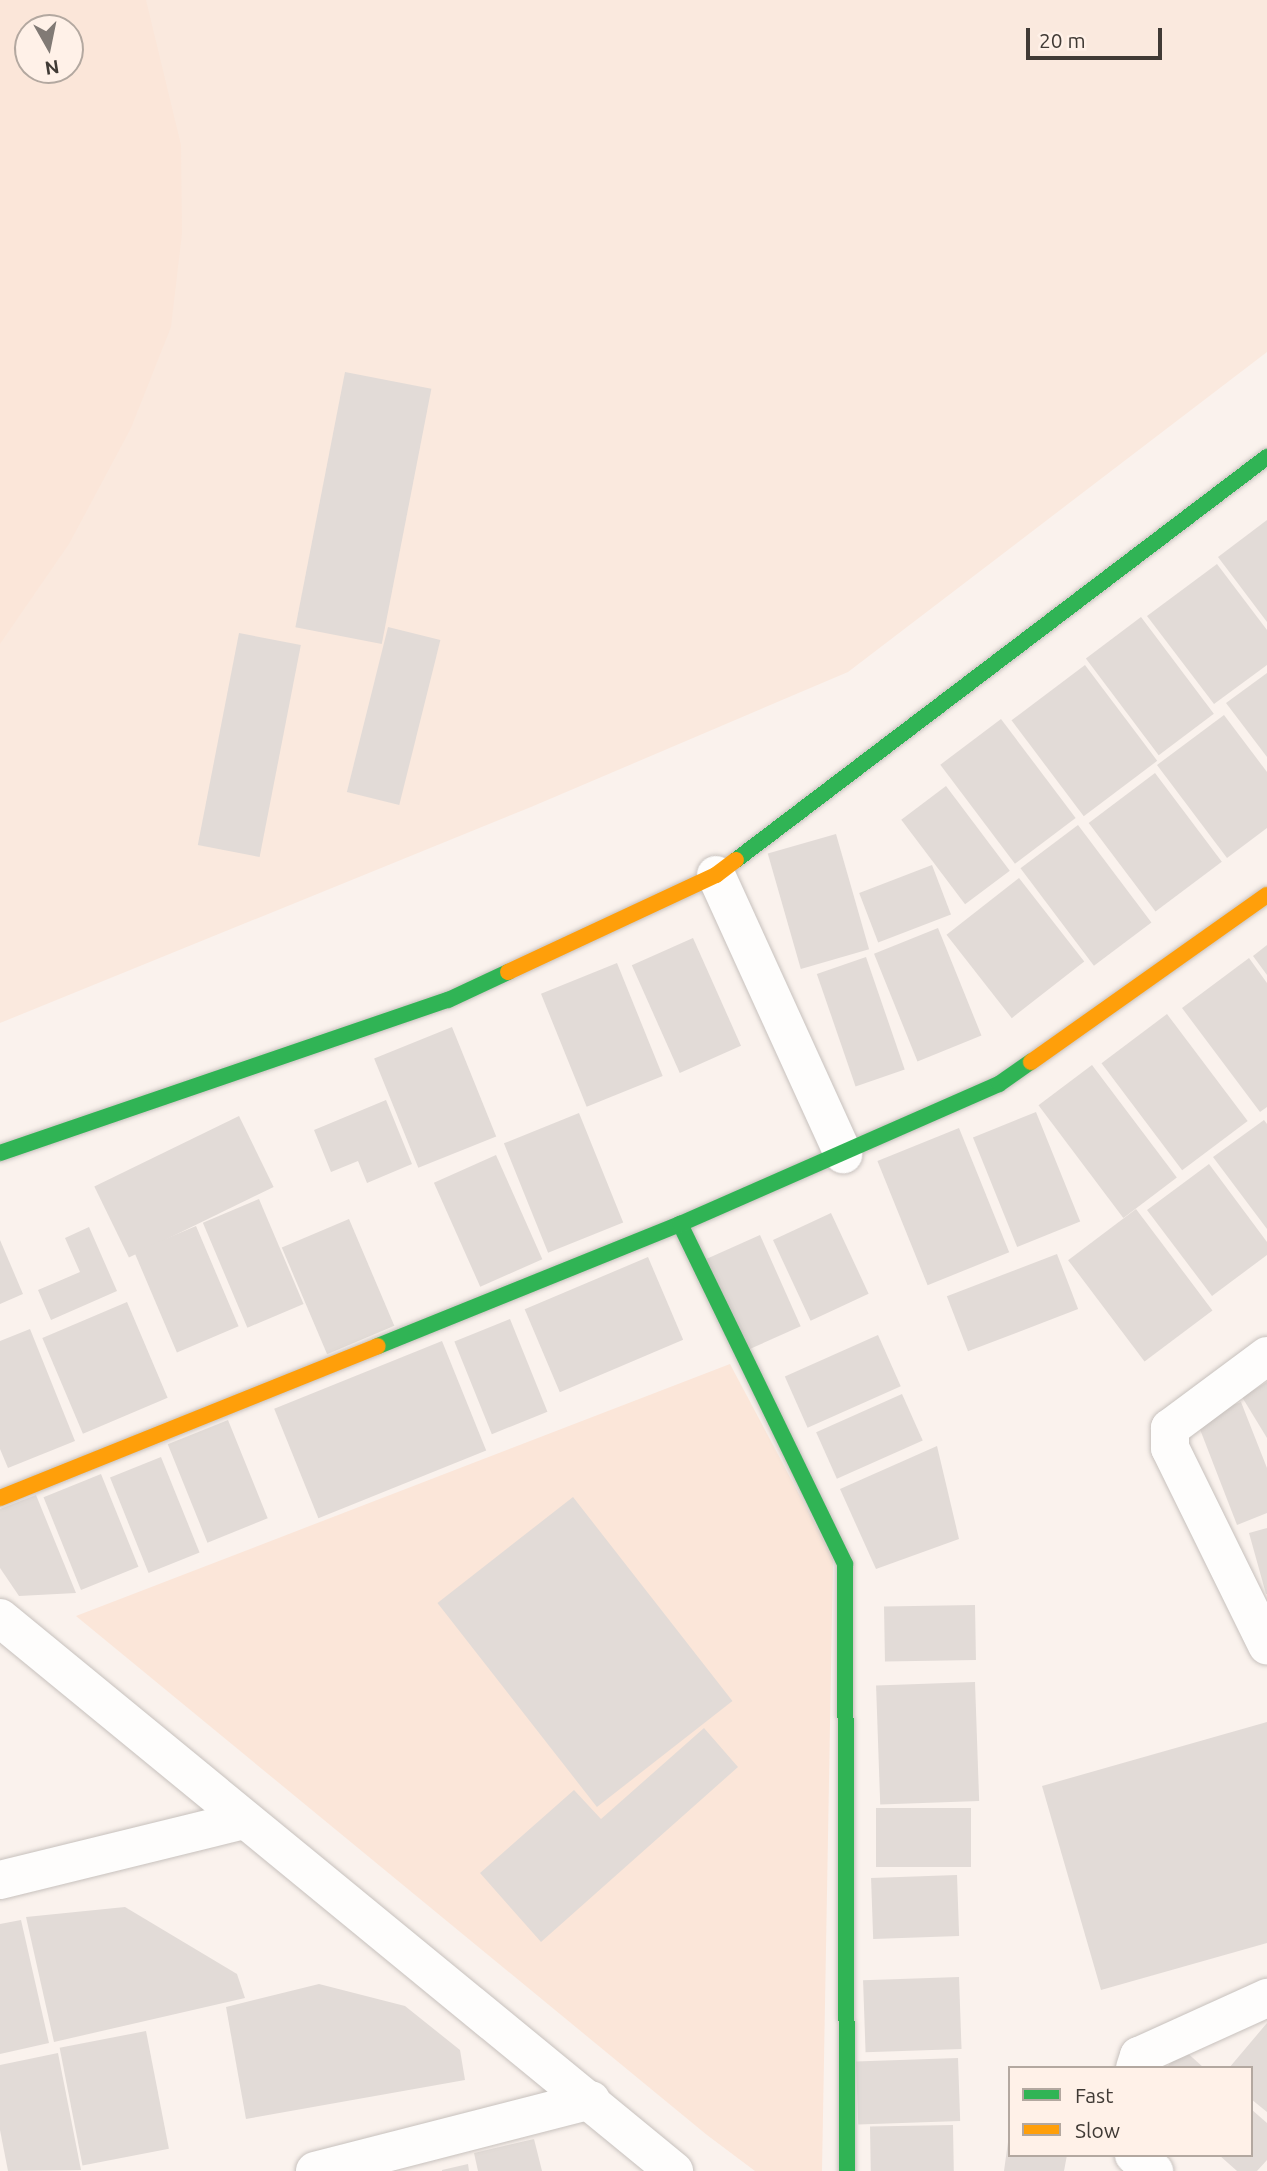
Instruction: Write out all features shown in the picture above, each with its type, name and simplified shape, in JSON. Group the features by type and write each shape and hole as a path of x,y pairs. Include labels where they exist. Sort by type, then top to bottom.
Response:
{"street":[{"path":"0,1153 448,1000 716,874 1267,457"},
{"path":"716,874 843,1154"},
{"path":"0,1498 680,1224 999,1084 1267,895"},
{"path":"680,1224 845,1564 847,2171"},
{"path":"1267,1356 1170,1428 1170,1448 1267,1645"},
{"path":"0,1618 244,1820 591,2100 674,2171"},
{"path":"0,1881 244,1820"},
{"path":"1136,2066 1139,2056 1267,1998"},
{"path":"315,2171 591,2100"},
{"path":"1136,2157 1154,2171"}],"shaded area":[{"path":"0,0 1267,0 1267,352 848,672 531,807 0,1023"},
{"path":"0,0 146,0 181,145 182,233 171,327 131,428 69,544 0,644"},
{"path":"730,1364 833,1558 822,2171 755,2171 707,2135 76,1616"}],"building":[{"path":"345,372 431,389 382,644 295,627"},
{"path":"1267,520 1267,622 1218,557"},
{"path":"1217,564 1267,630 1267,665 1214,704 1147,616"},
{"path":"1141,617 1214,714 1159,755 1086,659"},
{"path":"388,627 440,640 399,805 347,792"},
{"path":"239,633 301,645 260,857 198,845"},
{"path":"1085,665 1157,761 1084,816 1012,720"},
{"path":"1267,673 1267,757 1226,703"},
{"path":"1224,715 1267,772 1267,828 1227,858 1157,765"},
{"path":"1001,719 1076,818 1015,864 940,765"},
{"path":"1155,773 1222,862 1156,912 1089,823"},
{"path":"946,786 1010,871 965,904 901,820"},
{"path":"1078,825 1151,922 1094,966 1020,868"},
{"path":"836,834 869,949 801,969 768,854"},
{"path":"932,865 951,914 878,942 859,893"},
{"path":"1019,878 1084,962 1012,1018 947,935"},
{"path":"938,928 981,1036 917,1061 874,954"},
{"path":"693,938 741,1046 680,1073 632,965"},
{"path":"1267,945 1267,975 1253,956"},
{"path":"866,957 905,1070 856,1086 817,974"},
{"path":"1249,958 1267,983 1267,1107 1260,1112 1182,1008"},
{"path":"617,963 663,1076 587,1107 541,994"},
{"path":"1167,1014 1248,1121 1182,1170 1102,1063"},
{"path":"452,1027 496,1136 418,1168 374,1058"},
{"path":"1092,1065 1177,1178 1123,1218 1038,1105"},
{"path":"386,1100 412,1164 367,1183 358,1161 331,1172 314,1130"},
{"path":"1036,1112 1080,1221 1017,1247 973,1137"},
{"path":"579,1113 623,1222 548,1253 504,1143"},
{"path":"239,1116 274,1187 129,1258 94,1187"},
{"path":"1264,1120 1267,1124 1267,1229 1213,1157"},
{"path":"959,1128 1009,1252 928,1285 877,1161"},
{"path":"496,1155 542,1259 480,1287 434,1183"},
{"path":"1209,1164 1267,1242 1267,1255 1212,1296 1147,1210"},
{"path":"259,1199 304,1304 247,1328 203,1223"},
{"path":"1136,1209 1212,1310 1145,1362 1068,1260"},
{"path":"831,1213 869,1294 811,1321 773,1240"},
{"path":"349,1219 394,1326 327,1354 282,1248"},
{"path":"196,1226 239,1326 177,1353 134,1252"},
{"path":"89,1227 117,1291 51,1320 38,1290 80,1272 65,1238"},
{"path":"760,1235 801,1326 746,1351 705,1259"},
{"path":"0,1240 23,1294 0,1304"},
{"path":"1057,1254 1078,1309 968,1351 947,1296"},
{"path":"648,1257 683,1340 560,1392 525,1309"},
{"path":"127,1302 168,1398 83,1434 42,1338"},
{"path":"510,1319 547,1412 492,1434 454,1341"},
{"path":"30,1329 75,1441 8,1468 0,1449 0,1341"},
{"path":"878,1335 901,1386 808,1428 785,1376"},
{"path":"442,1341 486,1450 318,1518 274,1409"},
{"path":"1267,1382 1267,1438 1242,1397"},
{"path":"902,1394 923,1441 837,1479 816,1432"},
{"path":"1241,1402 1267,1468 1267,1513 1237,1525 1196,1419"},
{"path":"228,1420 268,1518 207,1543 168,1444"},
{"path":"937,1446 959,1539 876,1569 840,1489"},
{"path":"161,1457 200,1552 149,1573 110,1478"},
{"path":"101,1474 138,1567 81,1590 44,1497"},
{"path":"36,1495 76,1593 19,1596 0,1568 0,1509"},
{"path":"573,1497 732,1701 597,1807 437,1603"},
{"path":"1267,1528 1267,1594 1266,1594 1249,1533"},
{"path":"975,1605 976,1660 885,1662 884,1607"},
{"path":"975,1682 979,1801 880,1804 876,1685"},
{"path":"1267,1722 1267,1943 1101,1990 1042,1786"},
{"path":"704,1728 738,1767 541,1942 480,1873 574,1790 601,1819"},
{"path":"876,1808 971,1808 971,1867 876,1867"},
{"path":"957,1875 959,1936 873,1939 871,1878"},
{"path":"125,1907 237,1974 245,1998 54,2042 26,1917"},
{"path":"21,1920 49,2043 0,2054 0,1924"},
{"path":"959,1977 962,2049 866,2052 863,1980"},
{"path":"319,1984 405,2006 460,2050 465,2080 246,2119 226,2007"},
{"path":"1267,2023 1267,2112 1253,2101 1253,2066 1231,2066"},
{"path":"146,2031 169,2149 83,2166 60,2048"},
{"path":"1183,2049 1202,2066 1168,2066"},
{"path":"58,2053 81,2170 8,2171 0,2130 0,2065"},
{"path":"958,2058 960,2121 858,2125 856,2062"},
{"path":"1253,2111 1267,2123 1267,2160 1257,2171 1237,2171 1221,2157 1253,2157"},
{"path":"953,2125 954,2171 871,2171 870,2126"},
{"path":"534,2139 542,2171 478,2171 474,2153"},
{"path":"1008,2142 1008,2157 1067,2157 1064,2171 1004,2171"},
{"path":"468,2164 469,2171 442,2171 442,2170"}],"traffic: fast":[{"path":"736,860 1267,457"},
{"path":"0,1153 448,1000 508,972"},
{"path":"378,1346 680,1224 999,1084 1031,1062"},
{"path":"680,1224 845,1564 847,2171"}],"traffic: slow":[{"path":"508,972 716,875 736,860"},
{"path":"1031,1062 1267,895"},
{"path":"0,1498 378,1346"}]}
